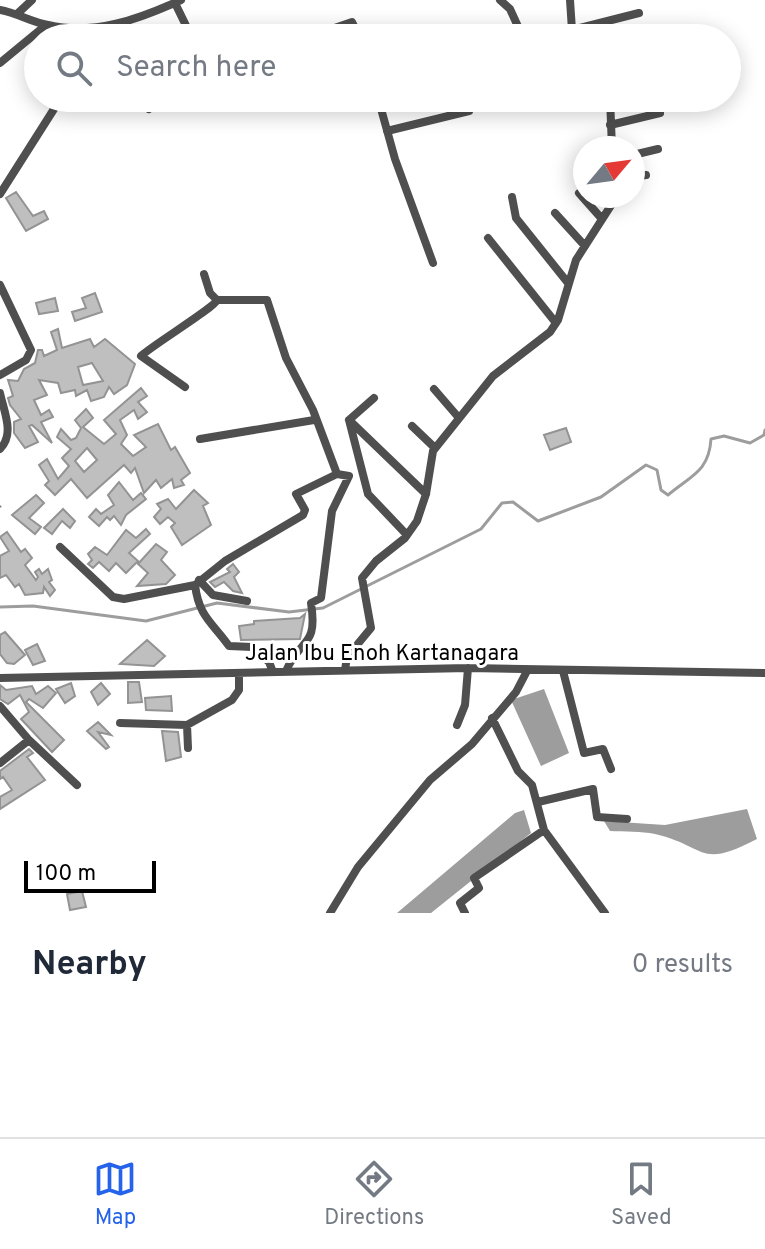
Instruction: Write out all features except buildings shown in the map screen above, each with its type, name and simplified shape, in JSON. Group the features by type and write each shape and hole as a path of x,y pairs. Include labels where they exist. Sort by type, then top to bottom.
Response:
{"street":[{"path":"17,14 32,0"},
{"path":"500,0 509,7 517,24"},
{"path":"570,0 574,24"},
{"path":"120,24 178,1 187,24"},
{"path":"0,10 43,24"},
{"path":"606,24 639,13"},
{"path":"0,63 24,43"},
{"path":"0,194 52,112"},
{"path":"382,112 433,263"},
{"path":"387,131 465,112"},
{"path":"610,112 611,136"},
{"path":"610,125 660,113"},
{"path":"645,152 658,149"},
{"path":"512,197 516,218 568,283"},
{"path":"592,208 602,219"},
{"path":"345,670 347,657 371,628 362,583 367,570 407,535 417,521 435,448 506,363 550,332 585,246 609,208"},
{"path":"555,213 585,246"},
{"path":"488,238 556,323"},
{"path":"204,274 210,293 217,300 265,298 286,358 313,410 314,420 337,474"},
{"path":"0,285 31,350 26,360 0,375"},
{"path":"185,387 141,356 190,319 213,309 217,300"},
{"path":"434,389 459,418"},
{"path":"0,393 9,433 0,449"},
{"path":"349,420 374,398"},
{"path":"200,439 314,420"},
{"path":"349,420 426,494"},
{"path":"349,420 368,494 407,535"},
{"path":"412,426 435,448"},
{"path":"60,547 113,597 124,599 197,583 303,515 305,510 296,494 337,474 347,473 349,479 332,511 321,598 312,608 311,639 286,671"},
{"path":"197,583 213,595 247,601"},
{"path":"197,583 198,605 229,646 239,649 249,645 269,662 273,672"},
{"path":"457,725 465,705 468,668"},
{"name":"Jalan Ibu Enoh Kartanagara","path":"0,678 468,668 765,673"},
{"path":"330,913 358,867 406,808 430,780 460,757 516,692 527,671"},
{"path":"563,671 584,753 603,749 611,769"},
{"path":"120,723 187,725 232,700 239,690 239,673"},
{"path":"0,706 29,740 77,785"},
{"path":"492,718 518,771 532,785 544,830 605,913"},
{"path":"187,725 188,748"},
{"path":"0,763 29,740"},
{"path":"538,802 593,789 597,817 627,819"},
{"path":"465,913 460,903 478,888 474,878 544,830"}],"shaded area":[{"path":"544,689 569,753 541,766 511,700"},
{"path":"747,809 757,839 713,854 655,834 610,831 604,821 665,825"},
{"path":"524,810 531,833 431,913 397,913 515,813"}],"waterway":[{"path":"0,607 33,606 146,621 217,603 289,612 323,608 481,529 502,503 513,502 538,521 601,497 646,465 657,470 661,490 668,495 702,466 707,459 711,439 724,436 750,443 764,435 765,430"}]}
